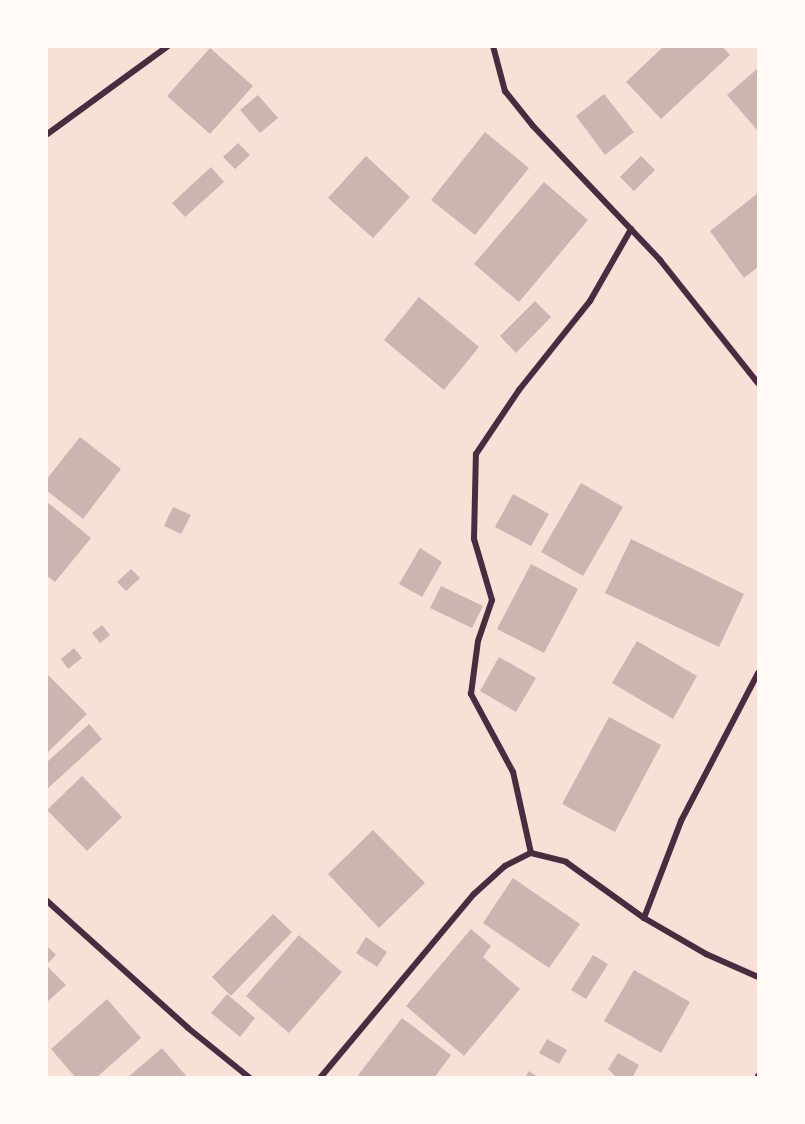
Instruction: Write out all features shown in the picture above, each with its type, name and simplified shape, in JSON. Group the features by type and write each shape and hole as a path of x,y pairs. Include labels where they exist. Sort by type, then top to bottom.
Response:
{"street":[{"path":"46,135 168,46"},
{"path":"493,46 505,91 533,126 660,260 759,383"},
{"path":"531,853 513,772 471,694 478,641 492,600 474,539 476,454 519,390 590,301 631,229"},
{"path":"644,918 681,821 759,673"},
{"path":"320,1077 474,894 505,866 531,853 566,862 644,918 706,954 759,977"},
{"path":"46,900 188,1028 250,1077"}],"building":[{"path":"664,46 722,46 730,55 661,119 626,82"},
{"path":"210,48 253,86 210,134 167,96"},
{"path":"758,68 758,131 727,95"},
{"path":"604,94 634,132 605,155 576,116"},
{"path":"258,95 278,118 260,133 240,110"},
{"path":"485,132 529,168 475,235 431,200"},
{"path":"238,143 250,155 235,169 223,157"},
{"path":"366,156 410,197 373,238 328,198"},
{"path":"641,156 655,170 634,191 620,177"},
{"path":"211,167 224,182 185,217 172,203"},
{"path":"544,182 588,220 519,302 474,264"},
{"path":"758,193 758,267 744,278 710,231"},
{"path":"419,297 479,347 444,390 384,340"},
{"path":"535,301 551,317 516,353 500,336"},
{"path":"80,437 121,469 83,519 46,490 46,480"},
{"path":"581,483 623,507 583,576 541,552"},
{"path":"513,494 549,514 531,546 495,527"},
{"path":"46,501 91,538 55,582 46,575"},
{"path":"173,507 191,515 181,534 164,526"},
{"path":"631,539 744,594 719,647 605,593"},
{"path":"420,548 442,562 422,597 399,584"},
{"path":"531,564 578,589 544,653 497,629"},
{"path":"131,569 140,578 126,591 117,582"},
{"path":"441,586 483,606 472,628 430,608"},
{"path":"102,625 110,635 100,643 92,633"},
{"path":"637,641 697,676 673,719 612,683"},
{"path":"74,648 82,658 68,669 61,659"},
{"path":"499,657 536,678 516,712 480,691"},
{"path":"46,673 87,714 46,754"},
{"path":"609,717 661,745 615,832 562,804"},
{"path":"89,724 102,739 46,790 46,763"},
{"path":"82,776 122,817 87,851 47,810"},
{"path":"373,830 425,883 379,928 328,874"},
{"path":"513,878 580,924 549,968 483,923"},
{"path":"273,914 292,932 231,996 212,977"},
{"path":"471,929 491,946 483,957 520,989 464,1056 406,1006"},
{"path":"299,935 342,972 289,1033 246,996"},
{"path":"366,937 387,952 377,967 356,953"},
{"path":"46,945 56,955 46,965"},
{"path":"593,955 608,964 586,999 571,990"},
{"path":"46,965 66,985 46,1003"},
{"path":"634,970 690,1002 661,1053 604,1021"},
{"path":"227,994 255,1018 240,1037 211,1013"},
{"path":"107,999 141,1038 96,1078 76,1078 51,1049"},
{"path":"402,1018 451,1055 434,1078 356,1078"},
{"path":"547,1039 567,1050 559,1064 539,1053"},
{"path":"162,1048 188,1078 127,1078"},
{"path":"618,1053 639,1065 632,1078 617,1078 608,1069"},
{"path":"529,1071 539,1078 525,1078"}]}
